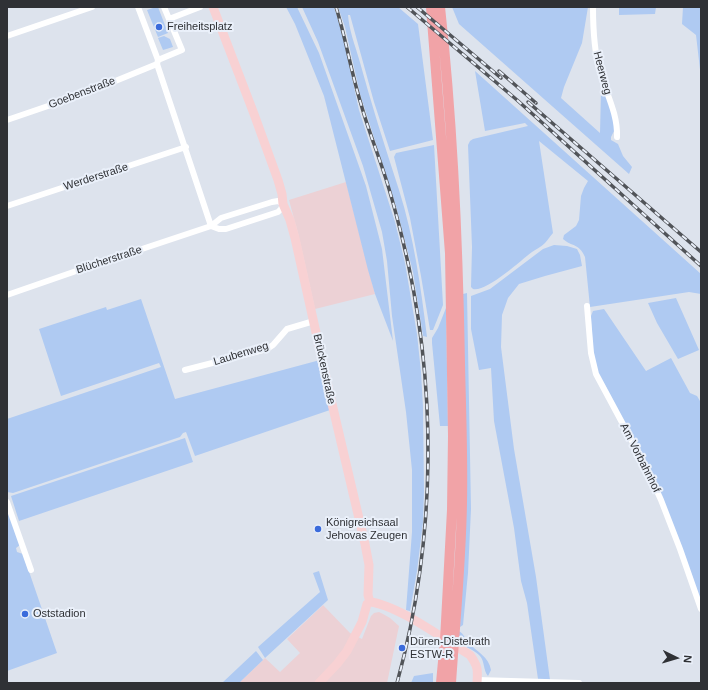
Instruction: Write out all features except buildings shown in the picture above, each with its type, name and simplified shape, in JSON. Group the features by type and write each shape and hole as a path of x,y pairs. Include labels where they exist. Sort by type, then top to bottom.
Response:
{"main road":[{"path":"431,7 450,253 453,436 450,642 451,683"},
{"path":"440,7 445,50 458,252 462,450 462,504 450,642 441,683"}],"street":[{"path":"7,36 92,7"},
{"path":"138,7 186,147 211,226"},
{"path":"157,62 182,50 164,7"},
{"path":"169,19 200,7"},
{"name":"Brückenstraße","path":"213,7 278,180 283,204 290,220 365,544 368,565 368,595 370,602"},
{"name":"Heerweg","path":"592,7 596,51 600,71 617,123 617,137"},
{"name":"Goebenstraße","path":"7,120 86,93 157,62"},
{"name":"Werderstraße","path":"7,206 186,147"},
{"name":"Blücherstraße","path":"7,295 211,226 221,218 272,202 278,201 283,204 278,212 226,229 218,229 211,226"},
{"name":"Am Vorbahnhof","path":"588,306 592,353 596,374 647,469 680,549 701,609"},
{"name":"Laubenweg","path":"185,370 267,349 273,345 287,329 314,321"},
{"path":"7,502 31,570"},
{"path":"319,683 347,651 362,622 367,604 370,602 394,610 422,625 470,655 476,663 478,670 477,682 579,683"}],"shaded area":[{"path":"158,7 168,33 158,37 147,10"},
{"path":"286,7 297,7 319,53 366,186 382,249 393,341 375,294 368,270 324,96 295,24"},
{"path":"302,7 334,7 342,33 359,110 395,222 405,263 417,334 423,407 423,522 410,611 406,610 412,532 412,470 406,412 392,316 387,261 382,232 363,166 318,42"},
{"path":"338,7 398,7 418,24 433,140 390,151 374,102 350,15 348,15 352,37 409,226 427,337 423,336 413,272 396,206 360,94 345,27"},
{"path":"452,7 588,7 582,43 561,98 600,133 601,90 605,91 616,123 611,140 618,144 623,156 632,167 629,174 459,24"},
{"path":"619,7 656,7 655,14 619,15"},
{"path":"683,7 701,7 701,78 696,35 682,24"},
{"path":"164,36 170,39 173,47 163,50 158,38"},
{"path":"475,71 701,274 701,294 689,292 590,307 585,257 578,247 563,239 564,235 576,226 579,220 581,196 588,181 539,141 553,233 546,242 495,281 479,289 473,289 471,287 472,247 468,145 473,139 528,126 525,123 485,131"},
{"path":"434,145 443,305 433,330 430,330 410,218 394,157 396,153"},
{"path":"346,182 375,294 315,309 289,200"},
{"path":"554,245 567,246 577,249 582,266 519,284 508,298 502,315 501,347 514,449 536,577 550,680 538,679 527,603 521,581 514,528 494,421 491,368 479,370 471,329 471,296 490,289 543,249"},
{"path":"467,293 471,509 468,573 463,625 460,627 463,294"},
{"path":"676,298 699,350 678,359 657,323 648,303"},
{"path":"141,299 175,399 320,360 330,410 195,456 186,432 180,437 13,493 7,492 7,419 161,367 159,363 61,396 39,329 106,307 107,310"},
{"path":"446,308 448,426 440,426 432,338 438,328"},
{"path":"604,309 646,371 671,358 690,393 697,396 701,401 701,605 683,551 598,373 593,353 591,316 593,311"},
{"path":"185,438 193,462 19,521 11,496"},
{"name":"Oststadion","path":"7,506 20,545 16,548 17,552 23,554 57,653 7,671"},
{"path":"319,571 328,600 265,658 258,647 320,592 313,573"},
{"path":"323,605 350,633 362,639 371,616 374,613 379,612 383,614 399,626 387,683 239,683 265,658 280,672 300,653 287,639"},
{"path":"459,631 490,665 491,670 488,676 480,656 460,641"},
{"path":"256,651 263,660 239,683 222,683"},
{"path":"433,673 433,683 411,683 414,676"}],"railway":[{"path":"336,7 357,92 388,184 400,228 414,292 422,347 427,404 428,460 426,516 420,573 410,628 397,683"},
{"path":"407,7 517,100 701,266"},
{"path":"417,7 501,78"},
{"path":"499,71 536,103"},
{"path":"528,102 701,252"}],"place":[{"name":"Freiheitsplatz","path":"159,27"},
{"name":"Königreichsaal Jehovas Zeugen","path":"318,529"},
{"name":"Oststadion","path":"25,614"},
{"name":"Düren-Distelrath ESTW-R","path":"402,648"}]}
